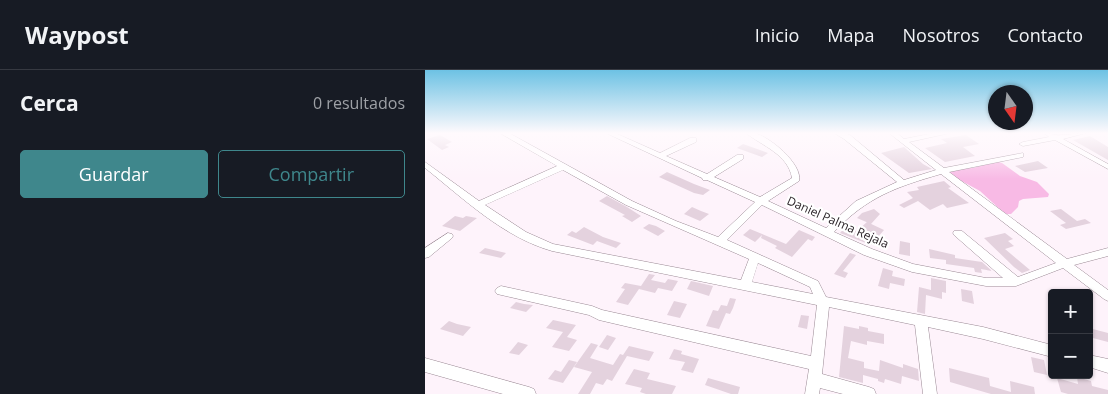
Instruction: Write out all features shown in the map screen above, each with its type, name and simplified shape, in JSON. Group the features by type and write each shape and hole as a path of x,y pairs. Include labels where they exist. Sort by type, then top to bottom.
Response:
{"street":[{"path":"531,148 629,203 673,223 720,241 814,284 823,303 817,364 811,394"},
{"name":"Daniel Palma Rejala","path":"642,148 761,201 868,252 912,268 987,282 1016,282 1066,263 1108,252"},
{"path":"660,156 676,148"},
{"path":"720,241 761,201 796,179 797,173 774,148"},
{"path":"861,148 903,183"},
{"path":"911,148 1108,296"},
{"path":"1074,148 1108,167"},
{"path":"827,233 864,200 903,183 940,171 1019,154"},
{"path":"707,178 740,157"},
{"path":"425,164 478,205 534,242 581,254 695,274 823,303 983,333 1048,350"},
{"path":"478,205 565,166"},
{"path":"958,232 1016,282"},
{"path":"425,254 448,236"},
{"path":"745,286 755,257"},
{"path":"501,290 592,310 599,315 817,364"},
{"path":"921,322 930,394"},
{"path":"1093,362 1108,366"},
{"path":"425,365 529,394"},
{"path":"814,379 869,394"}],"shaded area":[{"path":"996,161 1020,176 1037,182 1049,194 1048,197 1023,199 1019,201 1018,207 1011,214 1005,214 980,191 944,169 973,168"}],"building":[{"path":"737,148 754,148 768,153 762,157"},
{"path":"905,148 923,164 932,169 909,173 881,153"},
{"path":"925,148 964,148 975,156 945,162"},
{"path":"1087,148 1108,148 1108,160"},
{"path":"1038,161 1048,168 1025,172 1015,166"},
{"path":"667,172 710,190 703,195 694,193 659,177"},
{"path":"944,181 951,187 948,188 969,203 947,208 943,204 930,210 918,201 904,208 899,205 913,198 907,192 919,190 917,187"},
{"path":"607,196 641,216 632,222 622,216 625,215 599,201"},
{"path":"692,207 709,214 700,221 684,214"},
{"path":"874,209 880,214 871,224 857,218 862,213"},
{"path":"1061,209 1077,221 1085,219 1091,223 1066,229 1060,225 1066,223 1050,211"},
{"path":"455,216 477,218 460,231 442,226"},
{"path":"867,222 884,230 871,245 840,233 846,226 857,231"},
{"path":"649,224 665,231 658,236 643,228"},
{"path":"584,227 603,237 621,243 616,248 597,241 593,245 567,235 572,231 576,233"},
{"path":"750,229 786,244 799,230 815,237 812,241 808,239 792,257 775,248 777,246 761,238 762,235 755,242 743,235"},
{"path":"1005,233 1013,239 1008,241 1014,246 1005,249 1030,270 1022,273 984,238"},
{"path":"900,241 910,243 910,256 899,254"},
{"path":"485,248 506,253 501,258 479,253"},
{"path":"929,249 955,255 955,258 982,262 992,271 981,269 982,273 975,272 974,268 946,264 946,260 930,258"},
{"path":"850,253 856,255 843,271 848,273 845,278 834,274"},
{"path":"883,268 893,271 892,276 905,279 904,286 890,283 889,289 878,286"},
{"path":"649,274 655,275 651,280 665,283 668,279 678,281 672,291 658,288 655,293 639,289"},
{"path":"931,278 946,281 946,293 942,292 942,299 926,295 925,314 917,312 919,287 931,290"},
{"path":"691,281 713,286 709,296 687,289"},
{"path":"625,283 641,286 628,305 616,302 625,289 621,288"},
{"path":"961,289 972,291 974,304 962,301"},
{"path":"730,298 736,299 733,308 730,314 726,313 719,329 706,326 713,310 718,311 721,305 727,306"},
{"path":"674,301 687,304 680,318 667,315"},
{"path":"516,302 533,305 526,312 510,308"},
{"path":"801,315 809,316 807,329 798,327"},
{"path":"553,320 576,325 567,337 577,340 569,351 552,347 563,332 546,328"},
{"path":"449,321 471,327 463,336 440,329"},
{"path":"844,326 859,329 859,326 868,328 868,331 884,334 884,344 867,341 867,345 851,341 848,358 864,362 864,368 879,371 880,360 903,368 903,364 918,369 919,381 902,376 901,384 885,379 884,383 878,381 878,379 863,375 863,383 839,377"},
{"path":"1093,329 1108,333 1108,342 1093,338"},
{"path":"607,335 616,338 608,350 599,347"},
{"path":"518,342 528,345 519,355 509,353"},
{"path":"591,343 598,345 590,358 613,365 620,354 623,355 629,346 654,352 649,361 627,356 612,381 607,379 603,385 596,383 590,394 578,394 592,372 574,367"},
{"path":"674,349 682,351 681,354 699,359 693,373 681,370 685,362 669,359"},
{"path":"1031,357 1044,360 1047,375 1034,372"},
{"path":"569,360 577,362 563,383 548,379 555,370 561,372"},
{"path":"949,368 989,378 990,386 1011,392 1010,381 1034,387 1035,394 991,394 950,382"},
{"path":"634,369 650,373 647,379 676,386 672,394 646,394 640,392 642,388 625,384"},
{"path":"708,378 740,387 738,394 731,394 705,385"},
{"path":"1057,379 1078,384 1077,379 1091,381 1092,386 1108,390 1108,394 1068,394 1061,392"}]}
